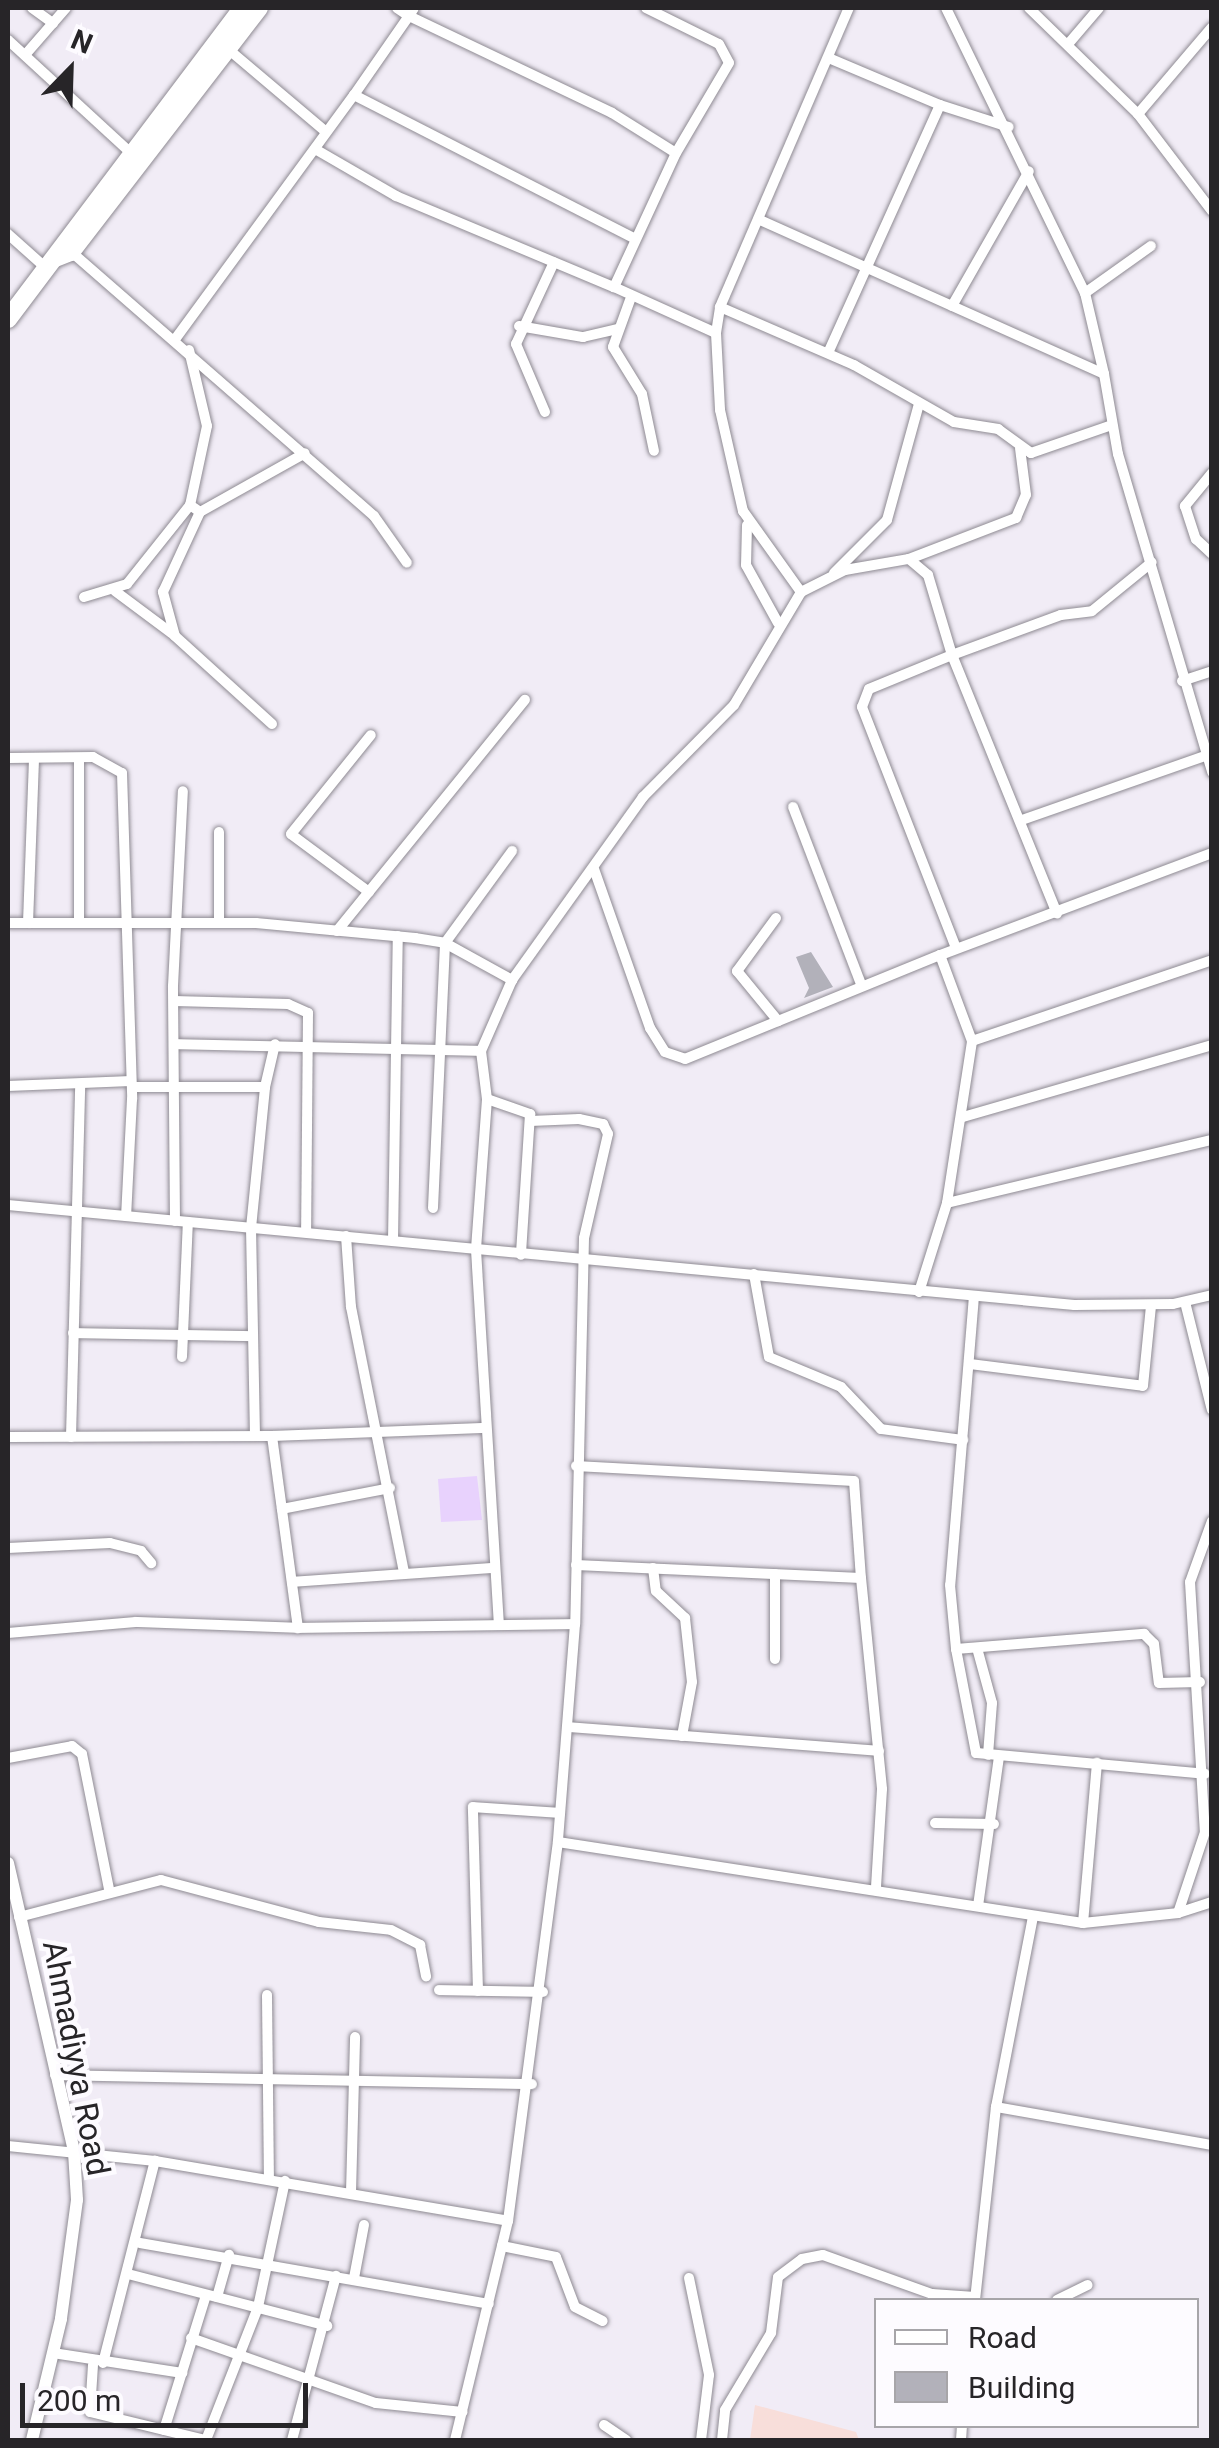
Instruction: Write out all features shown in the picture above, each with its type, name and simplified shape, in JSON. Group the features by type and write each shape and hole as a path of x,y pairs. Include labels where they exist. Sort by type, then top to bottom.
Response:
{"highway":[{"path":"8,320 228,48 243,10"},
{"path":"58,255 130,152 243,10"}],"street":[{"path":"32,8 53,23"},
{"path":"26,55 66,8"},
{"path":"397,8 612,113 676,153"},
{"path":"614,287 676,153 725,73 728,55 646,8"},
{"path":"778,623 746,565 748,526 720,410 716,333 720,307 850,8"},
{"path":"946,8 1009,127 1084,294 1112,425 1202,756 1212,772"},
{"path":"1029,8 1138,114 1212,211"},
{"path":"1069,43 1099,8"},
{"path":"176,338 412,12"},
{"path":"1138,114 1212,27"},
{"path":"1201,39 1212,47"},
{"path":"8,40 130,152"},
{"path":"228,48 324,130"},
{"path":"831,59 940,105 1009,127"},
{"path":"354,94 634,238"},
{"path":"828,352 869,269 940,105"},
{"path":"315,149 396,196 614,287 630,300 716,333"},
{"path":"952,306 1029,171"},
{"path":"760,220 1104,374"},
{"path":"8,234 58,255 176,338 386,528 408,563"},
{"path":"1084,294 1152,246"},
{"path":"545,412 517,352 519,326 554,262"},
{"path":"630,300 613,347 642,394 654,451"},
{"path":"720,307 828,352 954,422 998,429 1020,448 1043,454 1112,425"},
{"path":"519,326 583,336 618,329"},
{"path":"175,636 163,592 195,509 207,426 188,349"},
{"path":"827,581 887,520 919,404"},
{"path":"498,1622 482,1428 476,1250 487,1099 481,1051 512,980 643,797 717,727 778,623 801,592 845,570 909,559 1016,518 1026,495 1020,448"},
{"path":"84,597 115,591 143,568 195,509 305,453"},
{"path":"1212,473 1185,506 1196,539 1212,554"},
{"path":"748,526 801,592"},
{"path":"909,559 928,575 952,656 1057,913"},
{"path":"956,948 862,707 869,690 1061,614 1092,611 1152,562"},
{"path":"115,591 175,636 272,724"},
{"path":"1182,681 1212,671"},
{"path":"337,931 525,700"},
{"path":"369,892 291,834 370,735"},
{"path":"1022,820 1202,756"},
{"path":"8,758 102,758 122,773 131,1084 126,1216"},
{"path":"28,923 34,759"},
{"path":"80,760 80,922"},
{"path":"175,1221 175,923 184,791"},
{"path":"792,807 861,984"},
{"path":"219,832 219,923"},
{"path":"432,1208 446,943 512,851"},
{"path":"594,869 615,943 666,1052 685,1059 861,984 1212,852"},
{"path":"776,918 737,971 778,1021"},
{"path":"8,923 219,923 398,936 446,943 512,980"},
{"path":"394,1241 392,1044 398,936"},
{"path":"919,1292 947,1203 964,1117 972,1041 940,955"},
{"path":"972,1041 1212,960"},
{"path":"174,1002 301,1005 313,1042 306,1232"},
{"path":"174,1044 313,1042 481,1051"},
{"path":"255,1436 251,1228 265,1087 275,1044"},
{"path":"964,1117 1212,1045"},
{"path":"71,1437 72,1333 80,1212 80,1084"},
{"path":"8,1086 265,1087"},
{"path":"487,1099 522,1107 530,1120 521,1254"},
{"path":"455,2440 508,2221 532,2084 568,1727 586,1261 607,1128 579,1119 530,1120"},
{"path":"947,1203 1212,1140"},
{"path":"8,1205 919,1292 1152,1306 1212,1295"},
{"path":"182,1357 188,1222"},
{"path":"346,1236 352,1306 404,1572"},
{"path":"754,1274 769,1357 841,1387 880,1429 963,1440"},
{"path":"974,1296 950,1585 956,1649 976,1752 1205,1774"},
{"path":"1185,1302 1212,1410"},
{"path":"970,1364 1144,1386 1152,1306"},
{"path":"72,1333 252,1336"},
{"path":"8,1438 272,1436 482,1428"},
{"path":"272,1436 298,1628"},
{"path":"576,1466 854,1481 879,1752 876,1888"},
{"path":"282,1509 390,1488"},
{"path":"1178,1913 1205,1832 1209,1793 1205,1774 1206,1702 1200,1682 1190,1582 1212,1521"},
{"path":"8,1548 110,1543 130,1546 150,1563"},
{"path":"576,1565 861,1578"},
{"path":"292,1582 494,1568"},
{"path":"653,1568 656,1592 685,1618 692,1682 682,1736"},
{"path":"774,1658 775,1574"},
{"path":"8,1633 136,1622 298,1628 498,1622 574,1624"},
{"path":"956,1649 1144,1634 1154,1644 1159,1682 1200,1682"},
{"path":"977,1648 992,1703 994,1824 978,1906"},
{"path":"568,1727 879,1752"},
{"path":"8,1758 72,1746 82,1754 108,1889"},
{"path":"1083,1923 1097,1764"},
{"path":"478,1991 474,1807 560,1814"},
{"path":"934,1823 994,1824"},
{"path":"558,1842 876,1888 1083,1923 1178,1913 1212,1902"},
{"name":"Ahmadiyya Road","path":"8,1864 74,2152 76,2225 54,2353 32,2440"},
{"path":"19,1916 108,1889 161,1880 319,1922 391,1930 420,1945 426,1976"},
{"path":"975,2298 996,2107 1033,1917"},
{"path":"439,1990 542,1992"},
{"path":"267,1994 269,2178"},
{"path":"351,2193 354,2037"},
{"path":"54,2075 532,2084"},
{"path":"996,2107 1212,2145"},
{"path":"8,2146 155,2161 269,2178 508,2221"},
{"path":"155,2161 140,2243 98,2364 90,2412 205,2440 258,2307 286,2181"},
{"path":"354,2278 364,2225"},
{"path":"140,2243 228,2255 488,2304"},
{"path":"502,2246 556,2257 575,2307 602,2321"},
{"path":"164,2430 191,2338 228,2255"},
{"path":"722,2440 725,2410 766,2344 778,2277 790,2266 823,2255 932,2294 966,2298"},
{"path":"128,2274 326,2326"},
{"path":"292,2440 326,2326 336,2276"},
{"path":"689,2278 709,2375 701,2440"},
{"path":"1061,2298 1088,2285"},
{"path":"191,2338 400,2409 463,2412"},
{"path":"54,2353 98,2364 182,2373"},
{"path":"604,2425 626,2440"}],"shaded area":[{"path":"477,1476 482,1520 441,1522 438,1479"},
{"path":"755,2405 856,2432 859,2440 750,2440"}],"building":[{"path":"811,952 833,987 804,998 809,988 796,957"}]}
